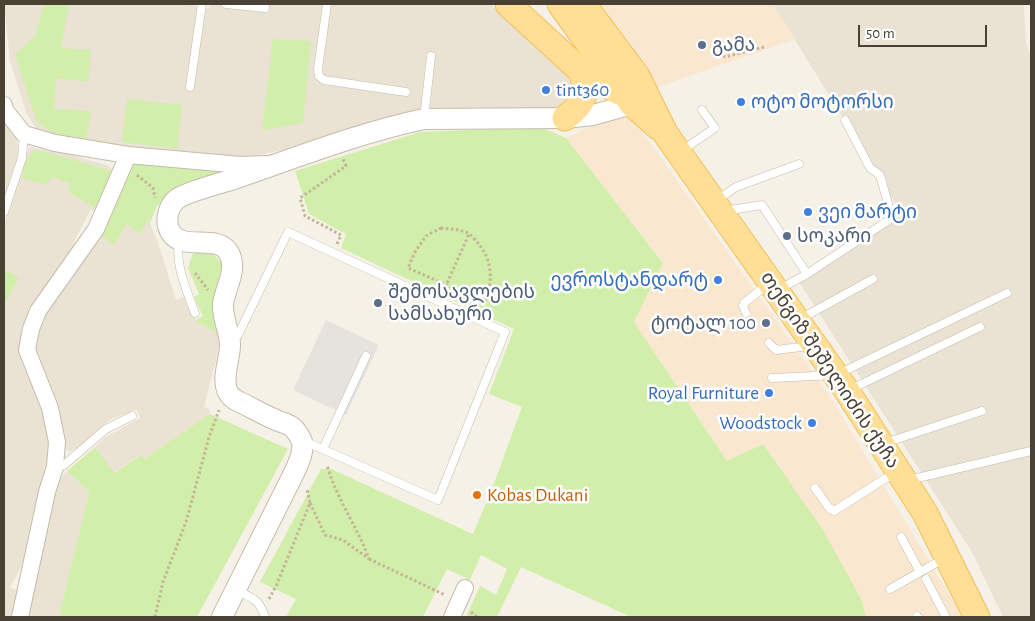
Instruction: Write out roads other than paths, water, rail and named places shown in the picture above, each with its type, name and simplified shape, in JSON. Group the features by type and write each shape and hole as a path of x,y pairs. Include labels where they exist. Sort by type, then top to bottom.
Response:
{"main road":[{"path":"508,4 582,71 629,100"},
{"name":"თენგიზ შეშელიძის ქუჩა","path":"560,4 629,100 665,133"},
{"name":"თენგიზ შეშელიძის ქუჩა","path":"583,4 637,76 665,133 842,383 924,513 977,617"},
{"path":"565,118 575,111 585,93 586,83 582,71"}],"street":[{"path":"222,617 295,471 302,455 302,440 292,427 234,400 227,390 226,378 230,344 223,307 231,276 232,264 229,254 224,247 216,244 190,243 180,240 172,234 168,226 170,206 178,198 280,162 424,119 565,118 593,115 629,100"},
{"path":"4,105 5,110 24,134 126,161 241,165 280,162"},
{"path":"20,617 47,492 55,466 57,442 50,408 27,350 31,329 38,311 96,229 126,161"}],"lane":[{"path":"190,87 202,4"},
{"path":"226,4 264,8"},
{"path":"327,4 318,69 319,76 324,80 406,92"},
{"path":"424,119 431,56"},
{"path":"679,153 715,128 702,110"},
{"path":"746,313 743,306 744,303 774,286 807,274 892,218 880,175 870,168 845,120"},
{"path":"4,212 22,158 24,134"},
{"path":"717,207 736,188 798,164"},
{"path":"717,207 762,205 807,274"},
{"path":"230,344 238,334 288,232 505,332 438,500 302,440"},
{"path":"180,240 178,258 181,276 195,312"},
{"path":"798,320 873,279"},
{"path":"842,383 1007,293"},
{"path":"772,378 842,383 980,327"},
{"path":"769,343 776,350 815,345"},
{"path":"323,450 366,356"},
{"path":"881,444 982,411"},
{"path":"55,466 64,465 106,429 132,416"},
{"path":"815,488 829,508 834,511 901,476 1031,451"},
{"path":"901,537 920,572"},
{"path":"890,589 947,557"},
{"path":"926,579 946,617"},
{"path":"236,590 255,599 261,605 264,614"}],"place":[{"name":"გამა","path":"702,45"},
{"name":"tint360","path":"546,90"},
{"name":"ოტო მოტორსი","path":"741,102"},
{"name":"ვეი მარტი","path":"808,212"},
{"name":"სოკარი","path":"787,236"},
{"name":"ევროსტანდარტ","path":"718,280"},
{"name":"შემოსავლების სამსახური","path":"378,303"},
{"name":"ტოტალ 100","path":"766,323"},
{"name":"Royal Furniture","path":"769,393"},
{"name":"Woodstock","path":"812,423"},
{"name":"Kobas Dukani","path":"477,495"}]}
